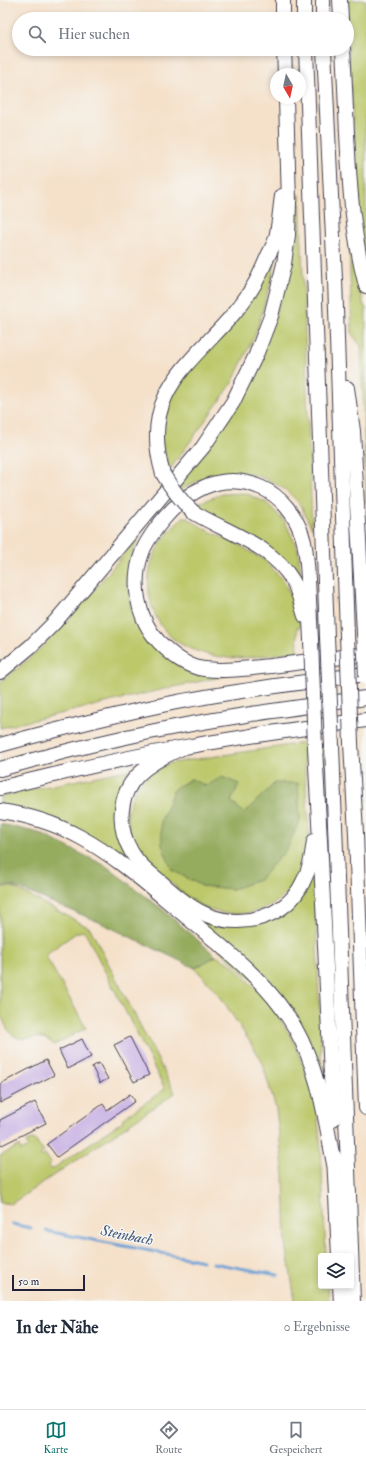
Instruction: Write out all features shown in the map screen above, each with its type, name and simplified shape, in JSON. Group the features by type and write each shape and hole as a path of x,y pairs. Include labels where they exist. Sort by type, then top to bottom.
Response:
{"highway":[{"path":"283,0 283,12"},
{"path":"304,0 304,12"},
{"path":"323,0 323,12"},
{"path":"340,0 341,12"},
{"path":"284,56 285,68"},
{"path":"306,56 354,1301"},
{"path":"324,56 335,279 351,743 356,834 366,1108"},
{"path":"343,56 352,216 366,286"},
{"path":"0,672 31,646 55,622 203,448 233,402 256,355 271,316 284,264 288,235 289,202 286,104"},
{"path":"287,156 276,239 259,276 254,286 226,324 198,352 172,382 161,406 157,424 156,441 158,458 163,474 181,501 193,512 208,521 249,540 264,550 285,570 296,589 311,640"},
{"path":"0,744 137,710 218,695 366,675 353,431 344,360 342,303 335,279"},
{"path":"339,1253 322,859 315,748 311,640 308,574 304,543 298,526 287,507 276,496 268,490 248,482 224,481 203,487 186,496 175,505 146,543 136,578 136,590 139,605 148,628 155,638 182,661 204,669 234,670 366,654"},
{"path":"361,561 366,544"},
{"path":"298,683 366,668"},
{"path":"0,769 47,756 150,732 272,711 366,698"},
{"path":"0,788 66,772 182,748 302,728 366,720"},
{"path":"182,748 152,764 140,773 132,782 122,804 121,819 125,839 131,852 139,863 196,910 207,915 233,922 251,920 271,914 290,900 303,883 312,860 318,809"},
{"path":"0,811 25,816 56,826 80,837 103,851 134,874 257,977 287,1015 311,1061 320,1090 334,1164"},
{"path":"340,1289 341,1301"}],"green space":[{"path":"344,0 366,0 366,264 355,195 348,56 354,56 354,12 346,12"},
{"path":"298,194 300,195 312,528 299,504 290,494 281,487 261,477 240,473 218,474 208,477 181,490 177,485 227,422 284,292 297,241"},
{"path":"349,239 363,303 366,309 366,503 361,346 352,334"},
{"path":"279,241 272,277 256,333 231,385 169,471 161,438 168,398"},
{"path":"245,493 267,503 285,522 298,549 302,589 198,503 222,494"},
{"path":"184,516 205,529 239,545 264,560 283,580 295,604 300,627 297,628 298,651 250,657 222,657 193,650 178,642 167,633 154,614 149,591 150,568 161,542"},
{"path":"141,533 132,554 127,578 131,609 144,633 165,657 226,676 164,689 0,728 0,682 39,649 75,612"},
{"path":"303,743 310,843 303,871 298,882 292,889 275,903 254,912 232,914 220,912 199,905 190,899 142,856 134,843 130,832 128,821 131,799 136,789 151,772 171,763","holes":["191,779 206,786 239,784 231,801 244,814 275,783 233,889 202,886 172,870 161,821 174,789"]},
{"path":"142,767 124,788 132,858 228,924 286,909 314,867 322,1075 294,1018 105,847 0,808 0,796"},
{"path":"222,777 239,784 231,801 244,813 275,783 298,783 300,821 286,850 259,880 233,889 202,886 172,870 162,845 161,821 174,789 191,779 206,786"},
{"path":"0,824 39,833 106,866 162,909 216,956 195,968 99,922 13,886 0,886"},
{"path":"0,887 13,887 90,928 175,1093 11,1204 0,1202 0,1156 19,1146 21,1151 28,1147 26,1142 34,1139 44,1152 40,1155 42,1157 45,1154 51,1163 48,1166 51,1170 123,1121 122,1119 165,1089 86,934 82,931 76,933 46,954 86,1028 54,1045 48,1040 42,1038 20,1038 14,1036 9,1031 0,1014"},
{"path":"216,956 231,964 268,1001 292,1038 310,1083 317,1109 321,1150 326,1253 318,1253 318,1289 328,1289 329,1301 295,1301 286,1244 284,1176 276,1109 261,1059 220,996 195,968"}],"building":[{"path":"130,1037 149,1075 134,1082 114,1045"},
{"path":"82,1039 91,1057 68,1069 59,1050"},
{"path":"46,1060 54,1075 0,1103 0,1084"},
{"path":"99,1063 108,1079 100,1083 92,1067"},
{"path":"130,1094 135,1101 57,1157 47,1144 103,1104 107,1110"},
{"path":"35,1102 46,1123 0,1146 0,1120"}],"waterway":[{"name":"Steinbach","path":"12,1224 31,1228"},
{"name":"Steinbach","path":"46,1231 203,1261"},
{"name":"Steinbach","path":"213,1263 278,1275"}]}
